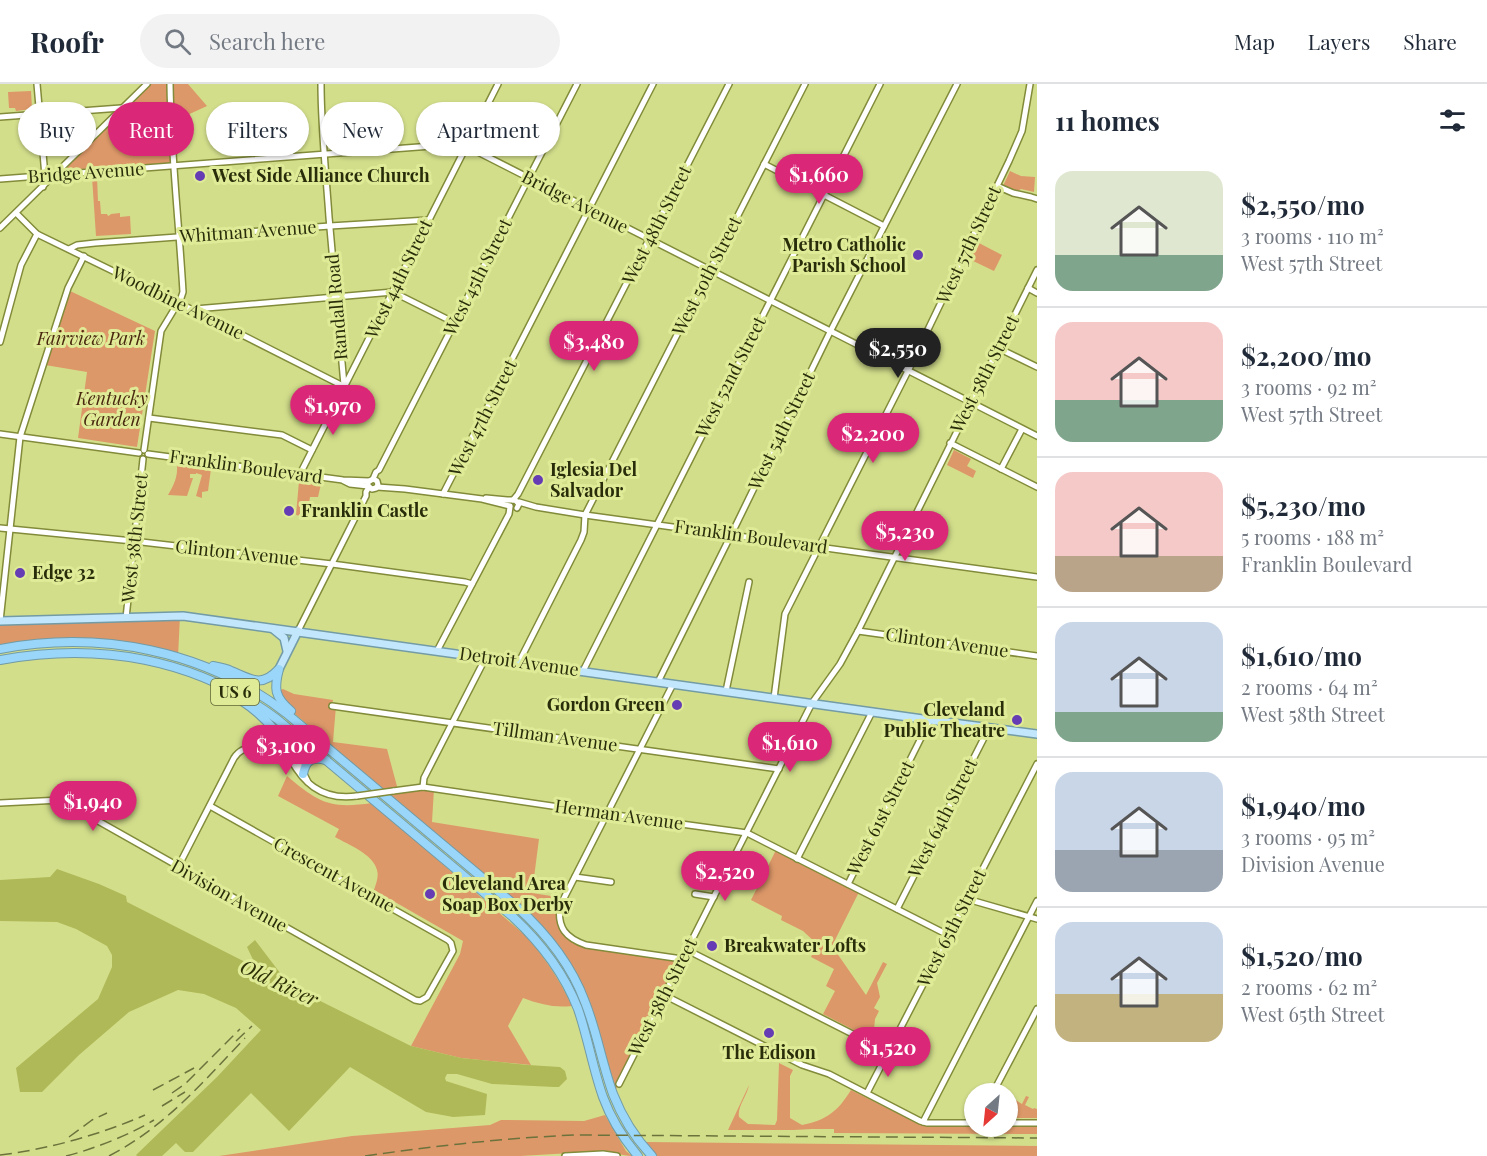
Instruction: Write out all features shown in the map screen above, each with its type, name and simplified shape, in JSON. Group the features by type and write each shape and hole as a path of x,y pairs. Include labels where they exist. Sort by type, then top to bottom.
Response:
{"highway":[{"name":"US 6","path":"0,650 50,643 91,642 150,650 191,662 229,678 286,713 516,906 556,949 575,978 585,1001 609,1083 618,1105 634,1135 652,1156"},
{"name":"US 6","path":"0,660 69,652 102,653 159,662 213,681 236,692 270,714 513,917 542,946 560,973 575,1002 600,1089 609,1112 638,1156"},
{"path":"126,656 196,679 241,701 258,712 269,723 290,752 327,760"},
{"path":"191,662 228,669 257,681 268,679 279,669"},
{"path":"279,669 276,692 280,701 314,730 344,761"},
{"path":"303,774 306,764 315,758"}],"main road":[{"name":"Detroit Avenue","path":"0,621 183,616 1037,734"},
{"path":"271,627 284,638 287,652"},
{"name":"West 45th Street","path":"279,669 297,631"}],"street":[{"path":"37,84 39,102"},
{"path":"128,102 147,84"},
{"name":"West 38th Street","path":"126,618 143,459 139,457 144,452 161,331 183,292 170,123 170,84"},
{"name":"Randall Road","path":"321,84 322,102"},
{"name":"West 44th Street","path":"489,102 498,84"},
{"name":"West 45th Street","path":"297,631 366,492 379,474 379,470 577,84"},
{"name":"West 47th Street","path":"443,494 653,84"},
{"name":"West 48th Street","path":"437,651 729,84"},
{"name":"West 50th Street","path":"519,662 581,540 585,514 805,84"},
{"name":"West 52nd Street","path":"583,671 880,84"},
{"name":"West 54th Street","path":"658,681 830,332 957,84"},
{"name":"West 57th Street","path":"774,698 785,614 908,371 1022,131 1030,84"},
{"path":"0,117 18,116"},
{"path":"0,228 108,122"},
{"name":"Bridge Avenue","path":"0,179 321,154"},
{"path":"43,156 45,176 43,187"},
{"name":"Randall Road","path":"324,156 335,297 345,387"},
{"name":"West 44th Street","path":"300,474 461,156"},
{"name":"Bridge Avenue","path":"486,156 1037,436"},
{"path":"764,164 884,226"},
{"path":"996,186 1037,200"},
{"name":"Woodbine Avenue","path":"16,213 37,234 178,302 345,387"},
{"name":"Whitman Avenue","path":"69,249 76,245 95,243 428,220"},
{"path":"0,342 21,265 37,234"},
{"path":"0,621 2,578 20,437 68,288 84,256"},
{"name":"West 58th Street","path":"619,1084 812,703 840,664 858,631 1037,270"},
{"path":"1028,288 1037,293"},
{"path":"193,310 393,292 455,323"},
{"path":"998,348 1037,367"},
{"path":"149,418 282,435 312,450"},
{"path":"1001,470 1023,429"},
{"name":"Franklin Boulevard","path":"0,434 343,480 350,484 373,484 482,500 484,498 533,508 1037,577"},
{"path":"950,443 1037,487"},
{"name":"Clinton Avenue","path":"0,528 332,564 472,584"},
{"path":"726,691 749,582"},
{"name":"Clinton Avenue","path":"858,631 1037,656"},
{"path":"423,787 424,778 486,657"},
{"path":"673,684 560,906 559,914 560,923 566,934 575,942 682,959"},
{"name":"Tillman Avenue","path":"332,705 778,769"},
{"path":"797,858 872,712"},
{"name":"West 61st Street","path":"848,884 930,720"},
{"name":"West 64th Street","path":"897,909 989,728"},
{"path":"178,867 239,752 255,747 290,752 308,782"},
{"name":"Herman Avenue","path":"290,752 297,772 319,791 329,795 357,796 423,787 747,833 948,935"},
{"name":"West 65th Street","path":"867,1093 1037,764"},
{"name":"Division Avenue","path":"0,803 61,800 420,1001"},
{"name":"Crescent Avenue","path":"210,806 452,943 453,951 427,997 420,1001"},
{"path":"575,877 611,882"},
{"path":"695,894 714,897"},
{"path":"967,899 1037,920"},
{"path":"923,1122 1037,901"},
{"path":"687,950 888,1052"},
{"path":"664,995 802,1065 830,1074 923,1122 964,1123"},
{"path":"999,1083 1037,1009"},
{"path":"1018,1123 1037,1123"},
{"path":"565,1156 603,1154 617,1156"}],"green space":[{"path":"147,84 188,84 206,106 194,112 194,102 129,102"},
{"path":"31,91 32,102 18,102 18,111 16,111 15,108 9,108 8,92"},
{"path":"108,123 108,156 173,156 174,166 56,174 74,156 96,156 96,134"},
{"path":"1010,171 1021,176 1035,177 1034,192 1021,189 1016,192 1003,186"},
{"path":"92,177 97,177 101,214 108,216 120,213 120,217 130,216 131,234 96,236"},
{"path":"977,242 1002,255 994,271 969,259"},
{"name":"Fairview Park","path":"70,291 155,331 137,447 78,438 87,372 45,365"},
{"path":"954,450 971,459 967,466 976,471 973,478 947,465"},
{"path":"177,465 211,469 208,491 202,492 202,498 196,496 202,475 196,473 190,474 190,478 193,478 187,496 168,495 175,480"},
{"path":"299,481 321,484 318,497 310,497 307,517 296,515"},
{"path":"180,616 178,657 109,644 0,649 0,621"},
{"path":"283,689 294,694 333,700 332,705 336,706 333,742 387,749 398,790 434,789 432,822 539,839 532,893 564,898 560,906 560,923 575,942 682,959 613,1095 582,994 545,935 344,761 314,730 283,704 276,692"},
{"name":"Cleveland Area Soap Box Derby","path":"287,776 326,802 346,805 372,803 526,936 552,970 572,1006 547,1005 523,998 508,1026 531,1065 461,1058 411,1046 460,954 463,941 374,890 378,873 371,859 360,850 335,837 339,829 278,796"},
{"path":"777,848 860,890 832,946 866,995 883,962 887,964 877,983 880,997 874,1008 879,1011 875,1019 873,1040 823,1014 835,991 826,986 834,969 811,957 817,944 803,931 781,920 782,916 751,900"},
{"path":"779,1063 793,1070 790,1076 790,1118 802,1125 831,1114 851,1090 897,1113 899,1110 920,1121 964,1123 964,1134 834,1133 834,1129 728,1130 749,1085 739,1109 739,1117 748,1124 775,1125"},
{"path":"1026,1096 1029,1097 1025,1105 1037,1109 1037,1118 1018,1118 1018,1101 1022,1104"},
{"path":"605,1115 626,1151 632,1156 606,1151 520,1156 219,1156 352,1136 490,1125 501,1120 584,1121"},
{"path":"1018,1123 1037,1123 1037,1134 1018,1134"},
{"path":"646,1142 1037,1146 1037,1156 657,1156"}],"water":[{"name":"Old River","path":"57,869 126,896 127,902 257,968 247,947 255,940 290,986 411,1046 461,1058 560,1067 565,1071 567,1079 559,1087 554,1087 492,1084 457,1074 447,1074 446,1081 487,1094 485,1115 453,1117 426,1112 350,1067 289,1131 251,1093 193,1152 185,1152 176,1143 162,1156 137,1156 261,1030 236,1008 204,994 178,990 129,1012 79,1055 42,1092 20,1092 16,1068 98,999 112,967 112,955 107,946 76,929 57,922 0,921 0,880 50,877"}],"railway":[{"path":"236,1041 252,1026"},
{"path":"172,1093 185,1084 240,1029"},
{"path":"109,1156 148,1132 165,1118 245,1038"},
{"path":"153,1090 194,1068"},
{"path":"162,1106 185,1092"},
{"path":"69,1137 92,1120 107,1113"},
{"path":"0,1155 74,1140 145,1115"},
{"path":"66,1156 111,1141 154,1120"},
{"path":"365,1156 470,1143 575,1135 1037,1138"}],"place":[{"name":"West Side Alliance Church","path":"200,176"},
{"name":"Metro Catholic Parish School","path":"918,255"},
{"name":"Iglesia Del Salvador","path":"538,480"},
{"name":"Franklin Castle","path":"289,511"},
{"name":"Edge 32","path":"20,573"},
{"name":"Gordon Green","path":"677,705"},
{"name":"Cleveland Public Theatre","path":"1017,720"},
{"name":"Cleveland Area Soap Box Derby","path":"430,894"},
{"name":"Breakwater Lofts","path":"712,946"},
{"name":"The Edison","path":"769,1033"}],"park label":[{"name":"Kentucky Garden","path":"112,409"}]}
